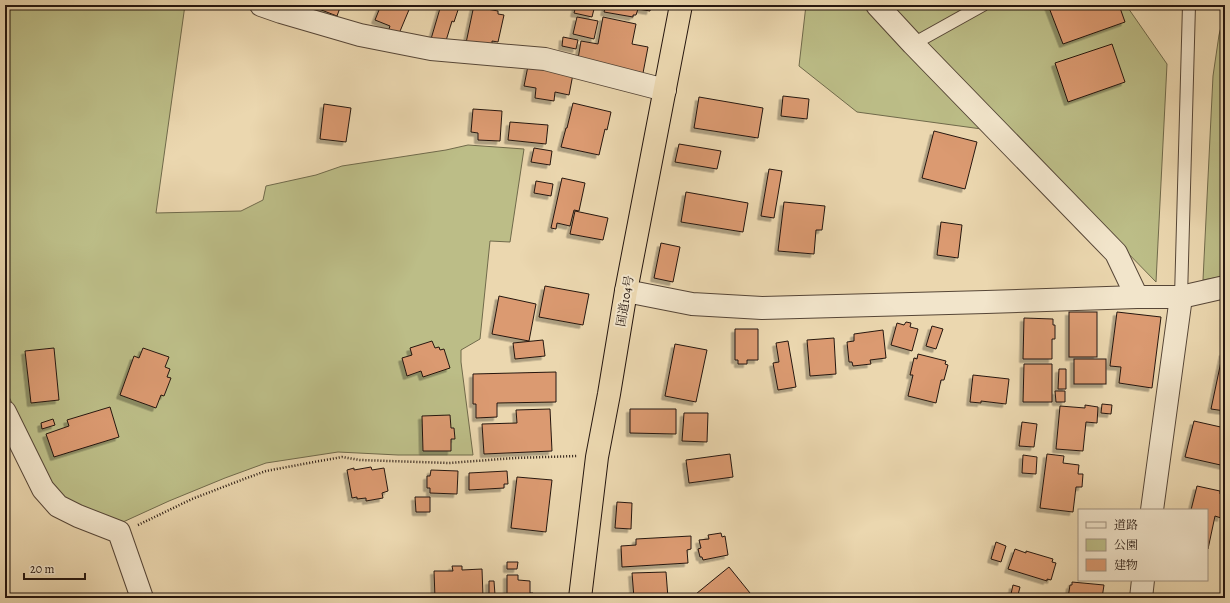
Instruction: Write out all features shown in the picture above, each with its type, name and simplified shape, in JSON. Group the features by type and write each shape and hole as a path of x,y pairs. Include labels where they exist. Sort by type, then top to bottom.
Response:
{"highway":[{"name":"国道104号","path":"580,598 597,457 626,291 681,5"}],"street":[{"path":"261,5 360,35 431,49 545,59 665,90"},
{"path":"877,5 1116,253 1136,297"},
{"path":"626,291 692,304 762,308 1181,297 1225,288"},
{"path":"1152,509 1181,297"},
{"path":"5,412 43,489 58,506 119,532 142,598"},
{"path":"1141,598 1143,581"}],"lane":[{"path":"913,44 983,5"},
{"path":"1181,297 1189,5"}],"path":[{"path":"119,532 145,522 192,499 266,471 342,457 360,460 449,463 514,458 597,457"}],"green space":[{"path":"5,5 185,5 156,213 241,211 263,200 266,186 316,175 342,166 446,150 468,145 524,149 510,242 490,241 480,339 461,350 461,362 473,455 398,455 338,452 266,463 169,501 123,522 110,521 67,500 52,483 5,389"},
{"path":"806,5 1126,5 1167,64 1156,282 1011,133 857,112 799,66"},
{"path":"1225,11 1225,276 1203,280 1213,76 1219,35"}],"building":[{"path":"311,5 341,5 337,16"},
{"path":"381,5 411,5 398,36 388,32 390,26 375,20"},
{"path":"441,5 452,5 459,7 454,22 452,21 445,44 431,39"},
{"path":"474,5 488,5 487,9 498,11 498,14 504,15 498,42 492,41 492,45 466,43"},
{"path":"572,5 595,5 592,17 574,13 576,6"},
{"path":"606,5 651,5 650,11 638,9 636,15 633,15 633,17 604,12"},
{"path":"1048,5 1119,5 1125,22 1063,44"},
{"path":"577,17 598,21 594,39 573,34"},
{"path":"603,17 636,24 632,44 648,47 643,73 578,59 581,41 598,44"},
{"path":"563,37 578,40 576,49 562,46"},
{"path":"1112,44 1125,82 1068,102 1055,63"},
{"path":"528,66 573,74 569,95 555,92 554,101 535,98 536,88 524,86"},
{"path":"783,96 809,99 807,119 781,116"},
{"path":"699,97 763,108 758,138 694,128"},
{"path":"573,103 611,112 607,130 605,129 599,155 561,147"},
{"path":"324,104 351,108 346,142 320,139"},
{"path":"473,109 502,111 500,141 478,140 478,133 471,132"},
{"path":"510,122 548,125 546,144 508,140"},
{"path":"934,131 977,142 965,189 922,178"},
{"path":"679,144 721,151 717,169 675,162"},
{"path":"534,148 552,151 550,165 531,162"},
{"path":"769,169 782,171 774,218 761,216"},
{"path":"562,178 585,183 579,211 574,210 570,226 557,223 556,229 551,228"},
{"path":"536,181 553,184 551,196 534,193"},
{"path":"686,192 748,203 743,232 681,222"},
{"path":"784,202 825,206 822,230 816,230 814,254 778,251"},
{"path":"575,211 608,218 603,240 570,234"},
{"path":"941,222 962,225 958,258 937,255"},
{"path":"661,243 680,247 673,282 654,278"},
{"path":"545,286 589,294 583,325 539,317"},
{"path":"499,296 536,304 529,341 492,334"},
{"path":"1069,312 1097,312 1097,357 1069,357"},
{"path":"1117,312 1161,317 1152,388 1119,383 1121,367 1110,366"},
{"path":"1024,318 1053,319 1053,325 1055,325 1055,339 1052,339 1052,359 1023,359"},
{"path":"906,322 911,323 910,327 918,329 912,351 891,345 897,323 904,325"},
{"path":"932,326 943,329 936,349 926,346"},
{"path":"735,329 758,329 758,360 747,360 747,364 738,364 738,360 735,360"},
{"path":"883,330 886,358 870,360 871,364 853,366 852,362 849,362 847,342 854,341 854,334"},
{"path":"834,338 836,374 810,376 807,340"},
{"path":"543,340 545,356 515,359 513,343"},
{"path":"432,341 435,348 439,347 440,350 444,349 450,368 423,377 421,371 407,376 402,358 412,355 410,348"},
{"path":"788,341 796,387 778,390 773,363 779,362 776,343"},
{"path":"675,344 707,350 696,402 665,396"},
{"path":"54,348 59,400 31,403 25,351"},
{"path":"143,348 169,357 165,367 170,369 167,377 171,378 164,396 161,395 156,408 120,395 134,356 139,358"},
{"path":"1223,352 1225,353 1225,411 1211,409"},
{"path":"918,354 946,361 945,364 948,365 944,380 941,380 936,403 908,396 913,375 910,375 914,358 917,359"},
{"path":"1074,359 1106,359 1106,384 1074,384"},
{"path":"1024,364 1052,364 1052,402 1023,402"},
{"path":"1059,369 1066,369 1066,389 1058,389"},
{"path":"556,372 556,402 497,403 497,417 476,418 476,404 473,404 473,374"},
{"path":"973,375 1009,379 1006,404 981,401 981,403 970,402"},
{"path":"1055,391 1065,391 1065,402 1056,402"},
{"path":"1102,404 1112,405 1111,414 1101,413"},
{"path":"1085,405 1098,407 1097,423 1086,422 1083,451 1056,449 1060,406 1085,408"},
{"path":"110,407 119,437 54,457 46,434 69,426 67,420"},
{"path":"550,409 552,451 484,454 482,424 517,423 516,410"},
{"path":"630,409 676,409 676,434 630,433"},
{"path":"684,413 708,413 707,442 682,441"},
{"path":"450,415 451,428 454,428 455,439 451,439 451,451 423,451 422,416"},
{"path":"53,419 55,425 42,429 41,423"},
{"path":"1194,421 1225,428 1225,466 1185,457"},
{"path":"1022,422 1037,424 1034,447 1019,446"},
{"path":"730,454 733,477 689,483 686,460"},
{"path":"1047,454 1064,456 1063,463 1079,465 1078,474 1083,474 1082,487 1076,487 1073,512 1040,508"},
{"path":"1023,455 1037,457 1036,474 1022,473"},
{"path":"371,467 372,470 384,468 388,491 382,493 383,498 366,501 366,498 352,498 347,470"},
{"path":"431,470 458,471 457,494 430,493 430,488 427,488 427,476 430,476"},
{"path":"507,471 508,484 504,484 504,488 469,490 469,473"},
{"path":"517,477 552,480 546,532 511,528"},
{"path":"1197,486 1220,491 1220,494 1225,495 1221,518 1215,516 1208,549 1208,509 1191,509"},
{"path":"415,497 430,497 430,512 416,512"},
{"path":"617,502 632,503 631,529 615,528"},
{"path":"721,533 722,537 725,536 728,555 703,560 702,557 700,557 698,549 701,548 699,540 709,539 708,535"},
{"path":"691,536 691,549 687,550 688,563 622,567 621,546 636,545 636,539"},
{"path":"996,542 1006,546 1001,562 991,559"},
{"path":"1015,549 1053,559 1052,562 1056,563 1051,580 1047,579 1047,581 1008,569"},
{"path":"507,562 518,562 517,569 507,569"},
{"path":"452,566 462,566 462,570 482,569 483,597 435,598 434,571 453,571"},
{"path":"729,567 750,593 744,598 691,598"},
{"path":"666,572 668,598 634,598 632,573"},
{"path":"507,575 518,575 518,580 530,581 530,593 533,593 532,598 507,598"},
{"path":"489,581 494,581 495,595 489,595"},
{"path":"1072,582 1104,585 1102,598 1068,598 1070,585 1072,585"},
{"path":"1013,585 1020,587 1018,595 1011,594"}]}
